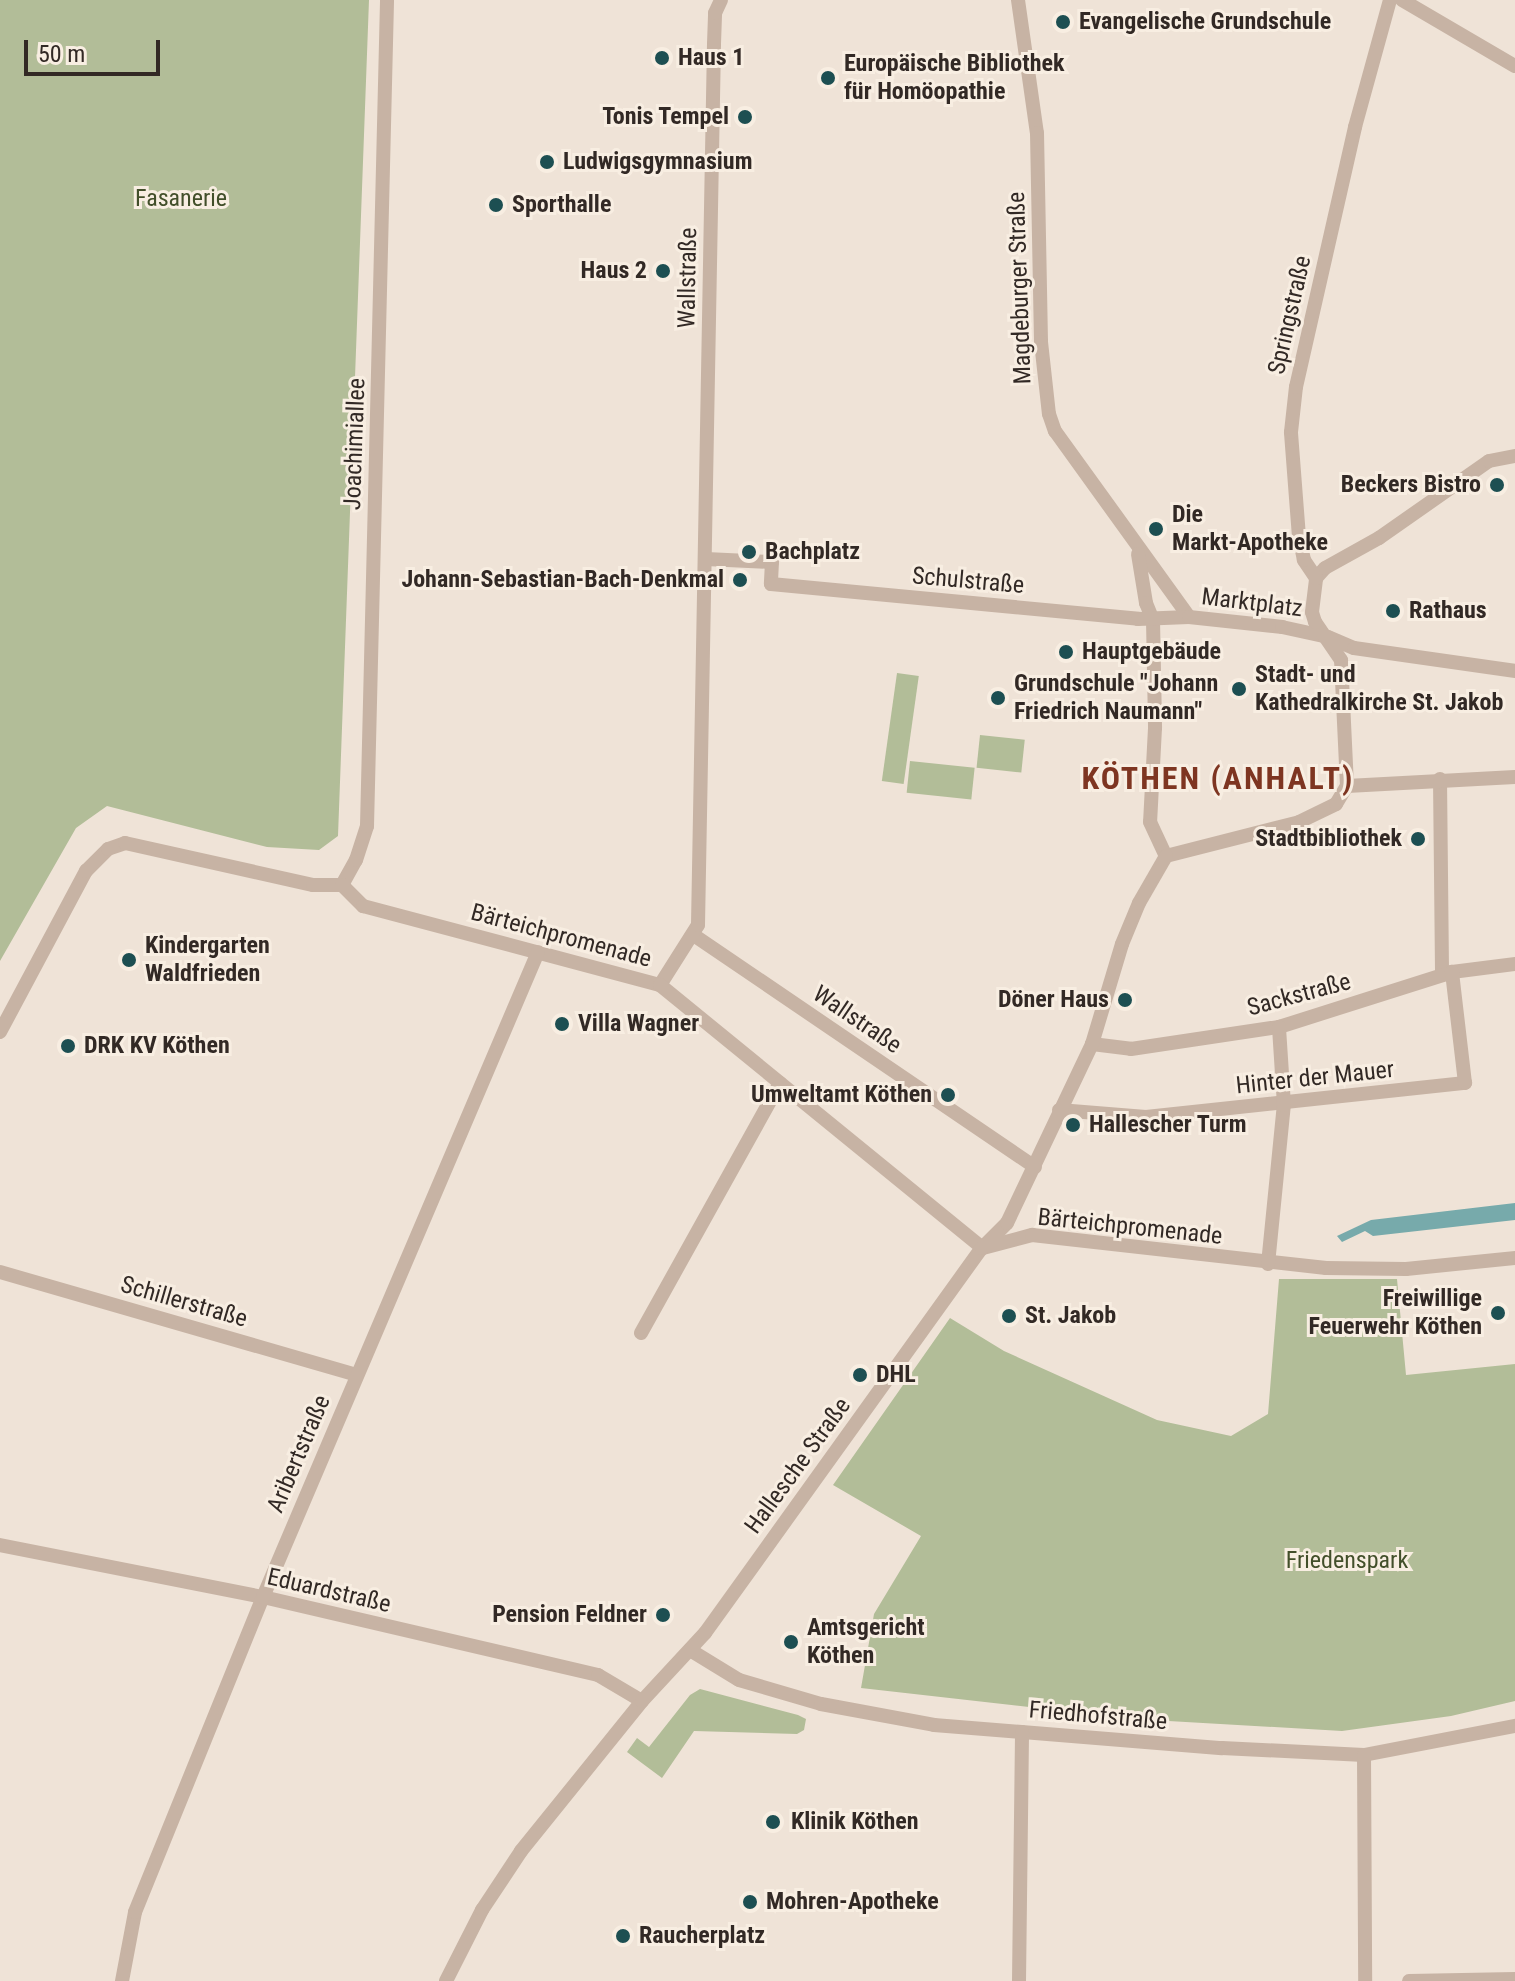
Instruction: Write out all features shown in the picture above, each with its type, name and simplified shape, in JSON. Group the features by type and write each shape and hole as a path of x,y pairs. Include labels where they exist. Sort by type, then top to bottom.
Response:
{"street":[{"name":"Joachimiallee","path":"342,885 356,860 367,826 387,0"},
{"name":"Wallstraße","path":"660,985 695,936 699,919 715,13 721,0"},
{"name":"Magdeburger Straße","path":"1018,0 1037,133 1041,342 1049,414 1055,431 1189,617"},
{"name":"Springstraße","path":"1328,637 1315,622 1312,612 1316,578 1304,560 1295,505 1291,432 1296,387 1355,127 1390,0"},
{"path":"1402,0 1515,66"},
{"path":"1316,578 1325,568 1379,538 1489,461 1515,456"},
{"name":"Magdeburger Straße","path":"1138,549 1146,603 1153,620"},
{"name":"Schulstraße","path":"706,559 772,562 771,584 1153,620"},
{"name":"Marktplatz","path":"1153,620 1189,617 1282,627 1328,637 1341,660 1347,786"},
{"path":"1153,620 1155,728 1150,822 1166,856 1299,822 1336,804 1347,786 1515,777"},
{"path":"1328,637 1354,648 1391,655 1515,671"},
{"path":"1440,779 1447,974"},
{"path":"0,1032 86,871 108,849 125,843 313,885 342,885"},
{"name":"Hallesche Straße","path":"446,1981 482,1910 521,1851 642,1701 690,1650 982,1248 1007,1223 1092,1044 1122,944 1144,893 1166,856"},
{"name":"Bärteichpromenade","path":"342,885 363,906 660,985 982,1248 1032,1235 1268,1264 1406,1269 1515,1258"},
{"name":"Wallstraße","path":"695,936 1035,1167"},
{"name":"Aribertstraße","path":"122,1981 135,1912 356,1375 538,952"},
{"name":"Sackstraße","path":"1092,1044 1131,1049 1279,1027 1447,974 1515,964"},
{"name":"Hinter der Mauer","path":"1059,1110 1146,1117 1284,1105 1465,1083 1447,974"},
{"path":"1268,1264 1284,1105 1279,1027"},
{"path":"641,1333 780,1083"},
{"name":"Schillerstraße","path":"0,1272 356,1375"},
{"name":"Eduardstraße","path":"0,1545 263,1597 598,1675 642,1701"},
{"name":"Friedhofstraße","path":"690,1650 739,1680 812,1701 934,1725 1222,1748 1364,1755 1515,1726"},
{"path":"1019,1981 1022,1732"},
{"path":"1364,1755 1365,1981"},
{"path":"1409,1981 1515,1979"}],"green space":[{"name":"Fasanerie","path":"0,0 369,0 338,836 319,850 267,847 107,806 76,828 0,961"},
{"path":"897,673 919,676 904,784 882,781"},
{"path":"980,735 1025,740 1021,773 977,768"},
{"path":"910,761 975,768 971,800 907,793"},
{"name":"Friedenspark","path":"1279,1279 1397,1279 1406,1375 1515,1364 1515,1701 1451,1716 1342,1731 1134,1719 861,1688 874,1614 921,1536 833,1485 950,1318 1004,1351 1157,1420 1231,1436 1268,1414"},
{"path":"700,1689 798,1715 806,1719 804,1730 797,1734 694,1731 662,1778 627,1752 637,1738 649,1747 690,1695"}],"water":[{"path":"1515,1203 1515,1220 1373,1236 1365,1231 1342,1242 1337,1236 1371,1220"}],"place":[{"name":"Evangelische Grundschule","path":"1063,22"},
{"name":"Haus 1","path":"662,58"},
{"name":"Europäische Bibliothek für Homöopathie","path":"828,78"},
{"name":"Tonis Tempel","path":"745,117"},
{"name":"Ludwigsgymnasium","path":"547,162"},
{"name":"Sporthalle","path":"496,205"},
{"name":"Haus 2","path":"663,271"},
{"name":"Beckers Bistro","path":"1497,485"},
{"name":"Die Markt-Apotheke","path":"1156,529"},
{"name":"Bachplatz","path":"749,552"},
{"name":"Johann-Sebastian-Bach-Denkmal","path":"740,580"},
{"name":"Rathaus","path":"1393,611"},
{"name":"Hauptgebäude","path":"1066,652"},
{"name":"Stadt- und Kathedralkirche St. Jakob","path":"1239,689"},
{"name":"Grundschule \"Johann Friedrich Naumann\"","path":"998,698"},
{"name":"Stadtbibliothek","path":"1418,839"},
{"name":"Kindergarten Waldfrieden","path":"129,960"},
{"name":"Döner Haus","path":"1125,1000"},
{"name":"Villa Wagner","path":"562,1024"},
{"name":"DRK KV Köthen","path":"68,1046"},
{"name":"Umweltamt Köthen","path":"948,1095"},
{"name":"Hallescher Turm","path":"1073,1125"},
{"name":"Freiwillige Feuerwehr Köthen","path":"1498,1313"},
{"name":"St. Jakob","path":"1009,1316"},
{"name":"DHL","path":"860,1375"},
{"name":"Pension Feldner","path":"663,1615"},
{"name":"Amtsgericht Köthen","path":"791,1642"},
{"name":"Klinik Köthen","path":"773,1822"},
{"name":"Mohren-Apotheke","path":"750,1902"},
{"name":"Raucherplatz","path":"623,1936"}],"district":[{"name":"KÖTHEN (ANHALT)","path":"1218,778"}]}
